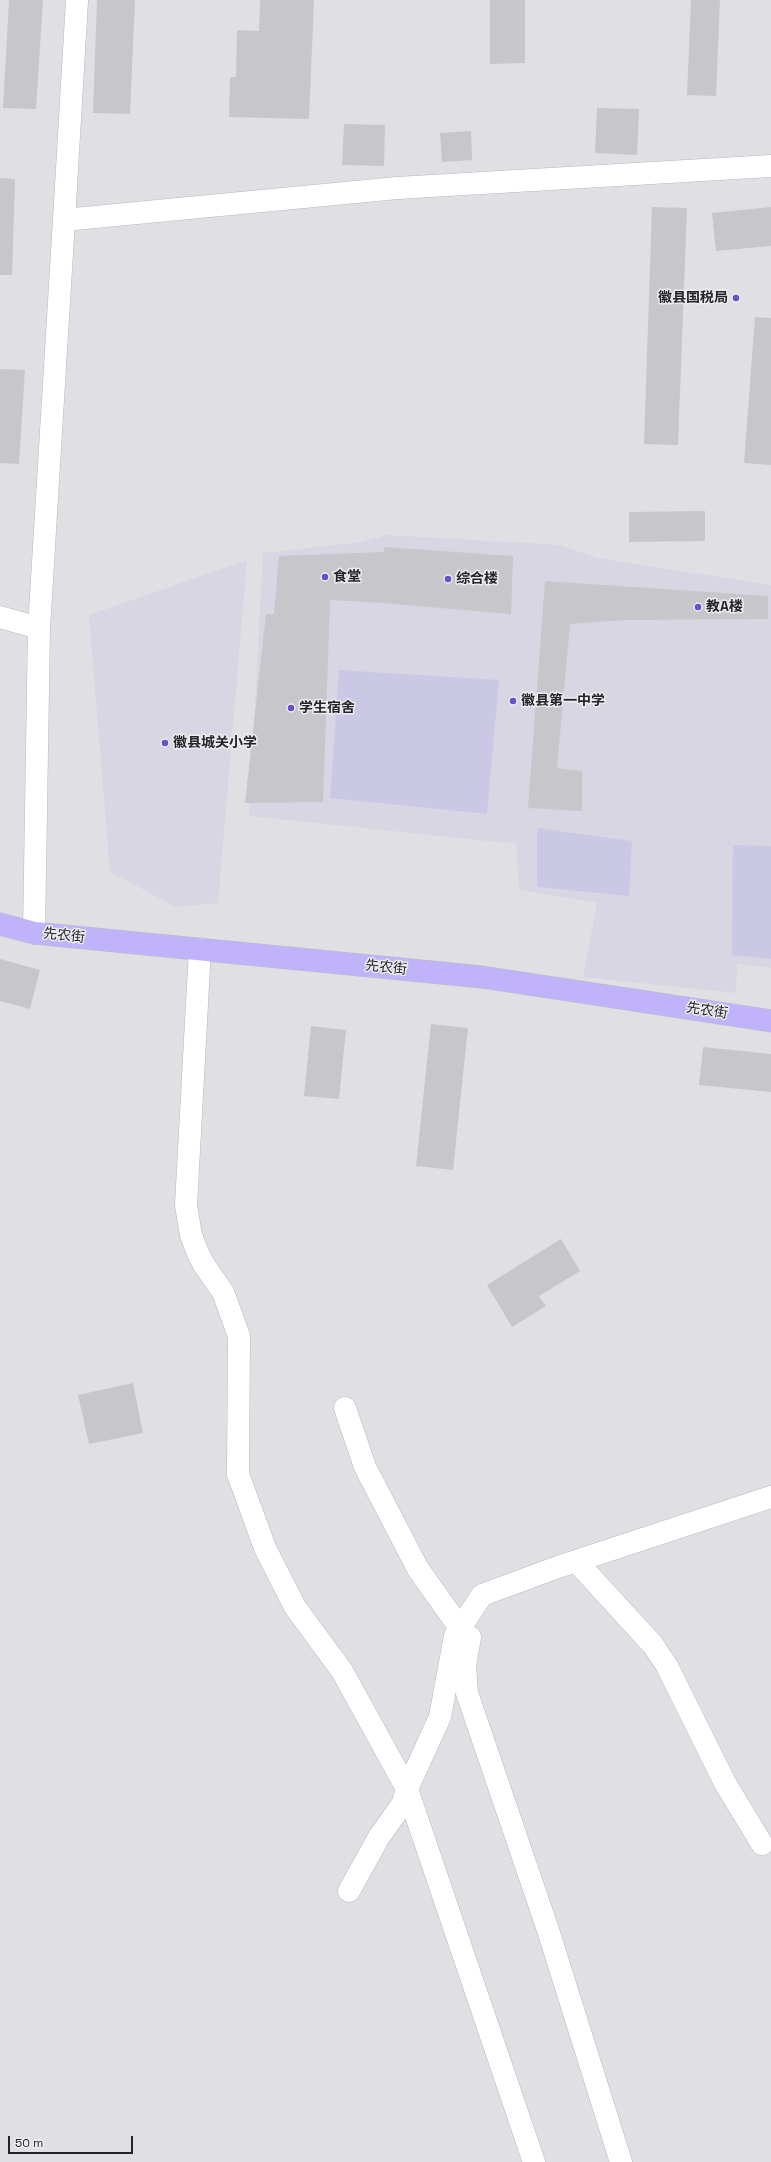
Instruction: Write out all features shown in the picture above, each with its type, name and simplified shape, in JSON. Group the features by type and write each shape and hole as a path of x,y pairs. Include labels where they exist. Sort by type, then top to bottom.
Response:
{"main road":[{"name":"先农街","path":"0,924 34,933 482,977 771,1021"}],"street":[{"path":"34,933 39,628 76,0"},
{"path":"64,220 397,188 771,166"},
{"path":"0,617 39,628"},
{"path":"200,949 186,1205 188,1220 197,1251 213,1279 223,1292 239,1336 238,1474 265,1548 295,1607 342,1671 407,1789 534,2162"},
{"path":"345,1408 365,1467 418,1569 460,1628"},
{"path":"349,1891 379,1837 403,1803 407,1789 440,1717 455,1636 482,1595 576,1561 771,1497"},
{"path":"576,1561 652,1645 668,1666 725,1783 762,1844"},
{"path":"482,1595 482,1612 470,1637 466,1651 465,1679 467,1693 553,1944 621,2162"}],"shaded area":[{"name":"徽县第一中学","path":"386,535 561,545 597,558 771,585 771,968 737,964 736,993 583,977 597,903 519,890 516,844 249,816 263,553 362,542"},
{"name":"徽县城关小学","path":"247,560 218,903 176,907 110,872 89,615"},
{"path":"339,670 499,680 487,814 330,798"},
{"path":"537,828 632,841 629,896 537,887"},
{"path":"733,845 771,846 771,959 732,955"}],"building":[{"path":"9,0 43,0 36,109 3,108"},
{"path":"97,0 135,0 130,114 93,113"},
{"path":"260,0 314,0 309,119 229,117 230,77 236,77 237,30 259,31"},
{"path":"490,0 525,0 525,63 490,64"},
{"path":"691,0 720,0 716,96 687,95"},
{"path":"597,108 639,109 637,155 595,153"},
{"path":"344,124 385,125 384,166 342,165"},
{"path":"471,131 472,160 442,162 440,133"},
{"path":"0,178 15,179 12,275 0,275"},
{"path":"652,207 687,208 678,445 644,444"},
{"path":"771,207 771,246 716,251 712,213"},
{"path":"755,317 771,318 771,465 744,463"},
{"path":"0,369 25,370 19,464 0,463"},
{"path":"705,511 705,541 629,542 629,512"},
{"path":"384,547 513,556 511,614 330,600 323,802 245,803 266,614 274,614 279,556 384,552"},
{"path":"545,581 768,596 768,619 625,620 570,624 557,768 582,771 582,811 528,808"},
{"path":"0,959 40,970 30,1009 0,1001"},
{"path":"431,1024 468,1028 453,1170 416,1166"},
{"path":"311,1026 346,1030 339,1099 304,1096"},
{"path":"703,1047 771,1054 771,1092 699,1085"},
{"path":"561,1239 580,1271 539,1296 546,1306 512,1327 487,1285"},
{"path":"133,1383 143,1433 89,1444 78,1395"}],"place":[{"name":"徽县国税局","path":"736,298"},
{"name":"食堂","path":"325,577"},
{"name":"综合楼","path":"448,579"},
{"name":"教A楼","path":"698,607"},
{"name":"徽县第一中学","path":"513,701"},
{"name":"学生宿舍","path":"291,708"},
{"name":"徽县城关小学","path":"165,743"}]}
